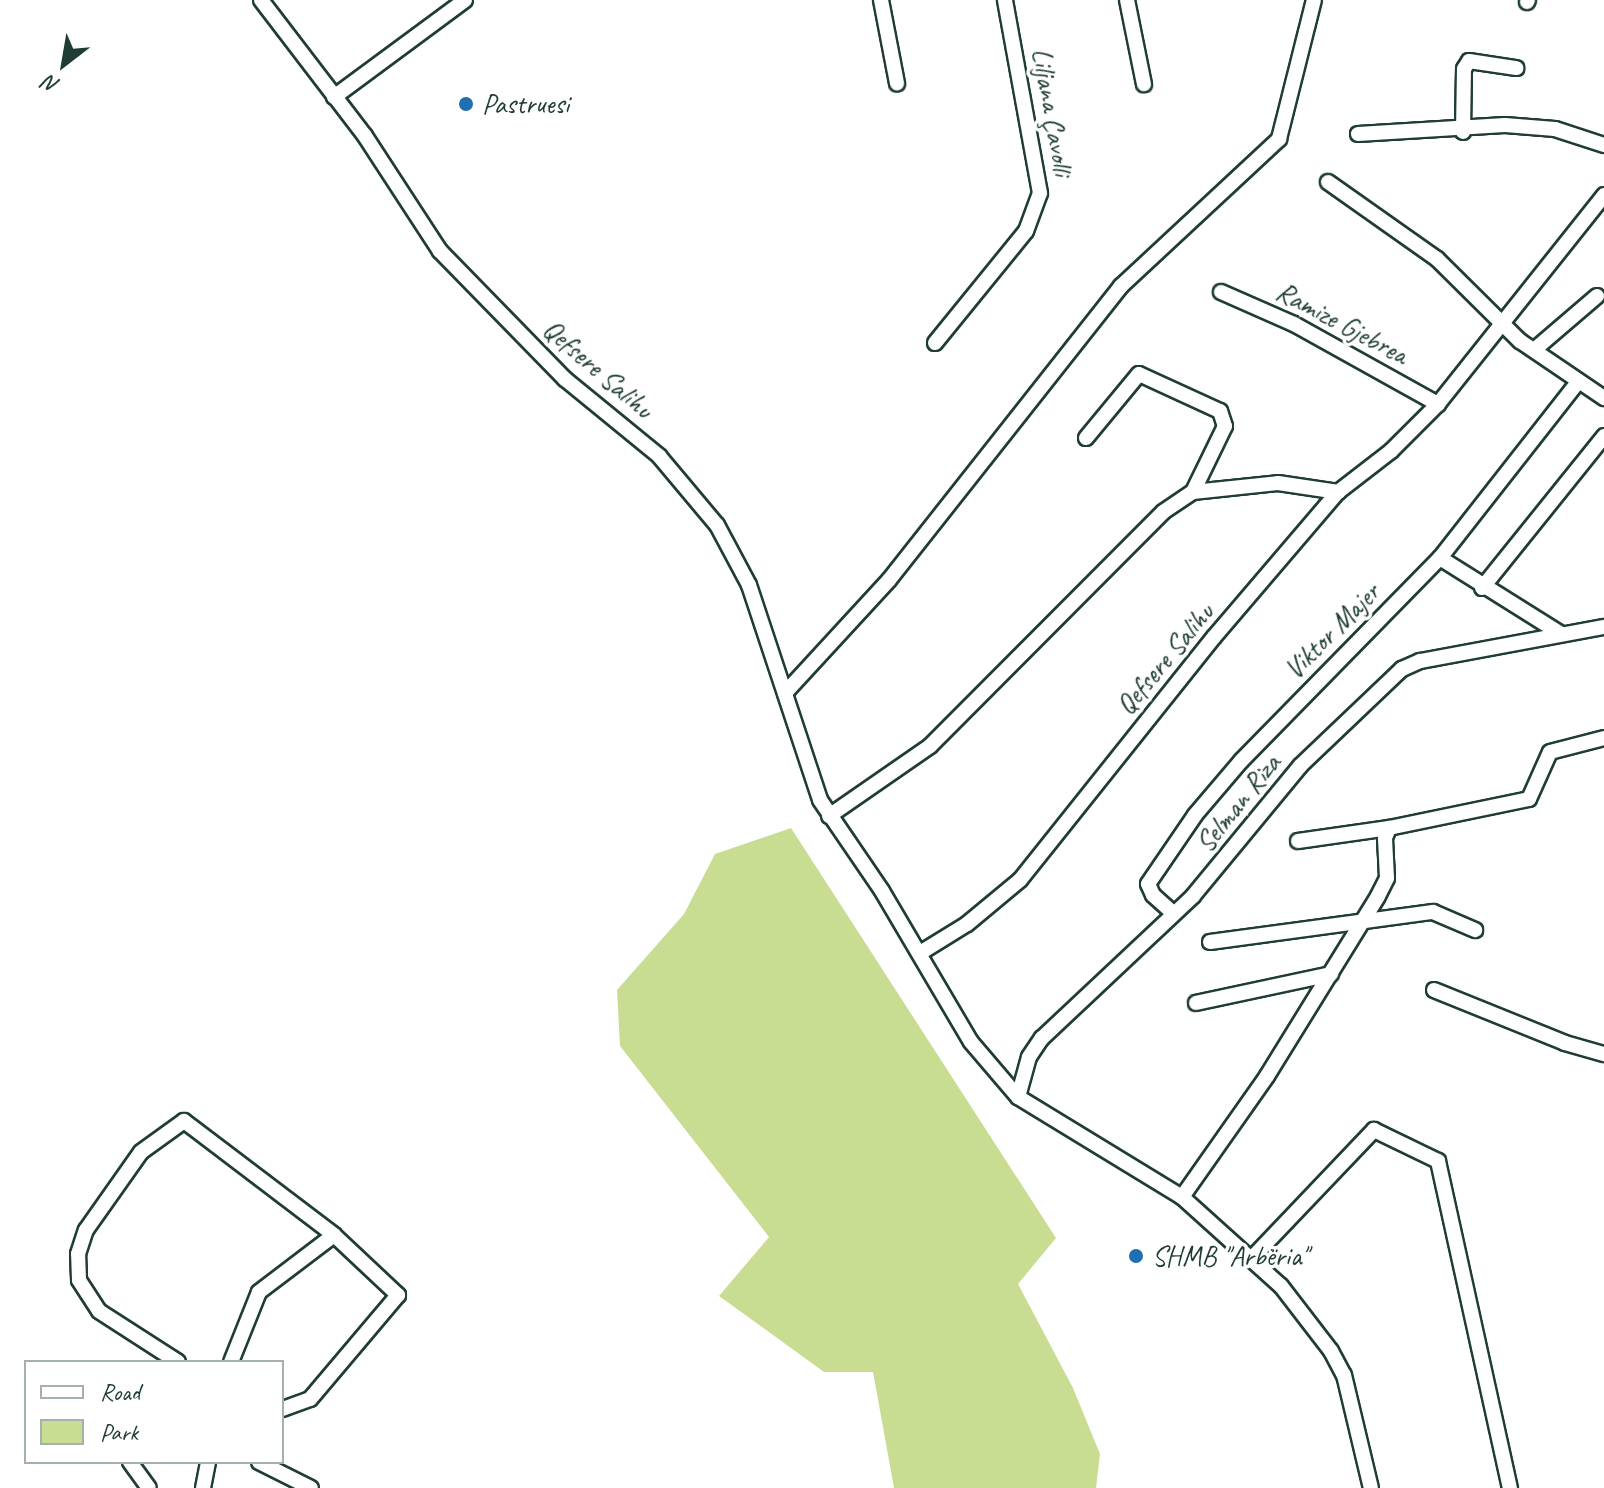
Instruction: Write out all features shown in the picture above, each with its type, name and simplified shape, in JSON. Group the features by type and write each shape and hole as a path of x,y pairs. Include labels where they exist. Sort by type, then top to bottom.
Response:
{"street":[{"name":"Qefsere Salihu","path":"261,0 334,97 440,251 565,379 659,456 717,525 749,585 829,816 920,953 971,1042 1018,1097 1182,1197 1252,1258 1331,1351 1344,1375 1371,1488"},
{"path":"334,97 465,0"},
{"path":"881,0 897,83"},
{"name":"Liljana Çavolli","path":"935,343 1026,231 1040,193 1005,0"},
{"path":"1127,0 1144,84"},
{"path":"785,693 889,580 1121,286 1279,139 1314,0"},
{"path":"1463,132 1469,61 1516,68"},
{"path":"1358,134 1463,132 1505,125 1555,129 1604,145"},
{"path":"1328,182 1437,259 1493,309 1502,325 1577,383 1604,398"},
{"path":"829,816 930,746 1163,512 1193,492 1278,483 1338,492 1391,451 1438,404 1604,195"},
{"name":"Ramize Gjebrea","path":"1221,292 1294,324 1438,404"},
{"path":"1534,350 1597,296"},
{"path":"1086,438 1139,374 1220,411 1225,426 1193,492"},
{"name":"Viktor Majer","path":"1173,913 1153,895 1148,884 1195,815 1241,761 1440,558 1577,383"},
{"path":"1482,588 1604,436"},
{"name":"Qefsere Salihu","path":"920,953 967,924 1020,880 1152,712 1338,492"},
{"path":"1440,558 1482,588 1561,634"},
{"name":"Selman Riza","path":"1018,1097 1029,1057 1042,1038 1215,872 1300,766 1402,669 1420,661 1604,627"},
{"path":"1298,841 1389,828 1529,799 1550,752 1604,738"},
{"path":"1182,1197 1267,1076 1378,896 1387,878 1385,838 1389,828"},
{"path":"1210,942 1433,912 1475,930"},
{"path":"1196,1003 1331,974"},
{"path":"1434,990 1565,1043 1604,1054"},
{"path":"175,1360 99,1311 79,1280 78,1254 86,1230 141,1152 176,1122 195,1126 334,1235 398,1295 310,1399 284,1408"},
{"path":"1252,1258 1374,1130 1438,1161 1510,1488"},
{"path":"232,1360 259,1292 334,1235"},
{"path":"131,1464 149,1488"},
{"path":"203,1488 208,1464"},
{"path":"263,1464 311,1488"}],"green space":[{"path":"791,828 1056,1238 1018,1284 1073,1388 1100,1454 1096,1488 894,1488 873,1372 824,1372 719,1296 769,1237 620,1046 617,990 684,914 715,854"}],"place":[{"name":"Pastruesi","path":"466,104"},
{"name":"SHMB ''Arbëria''","path":"1136,1256"}]}
